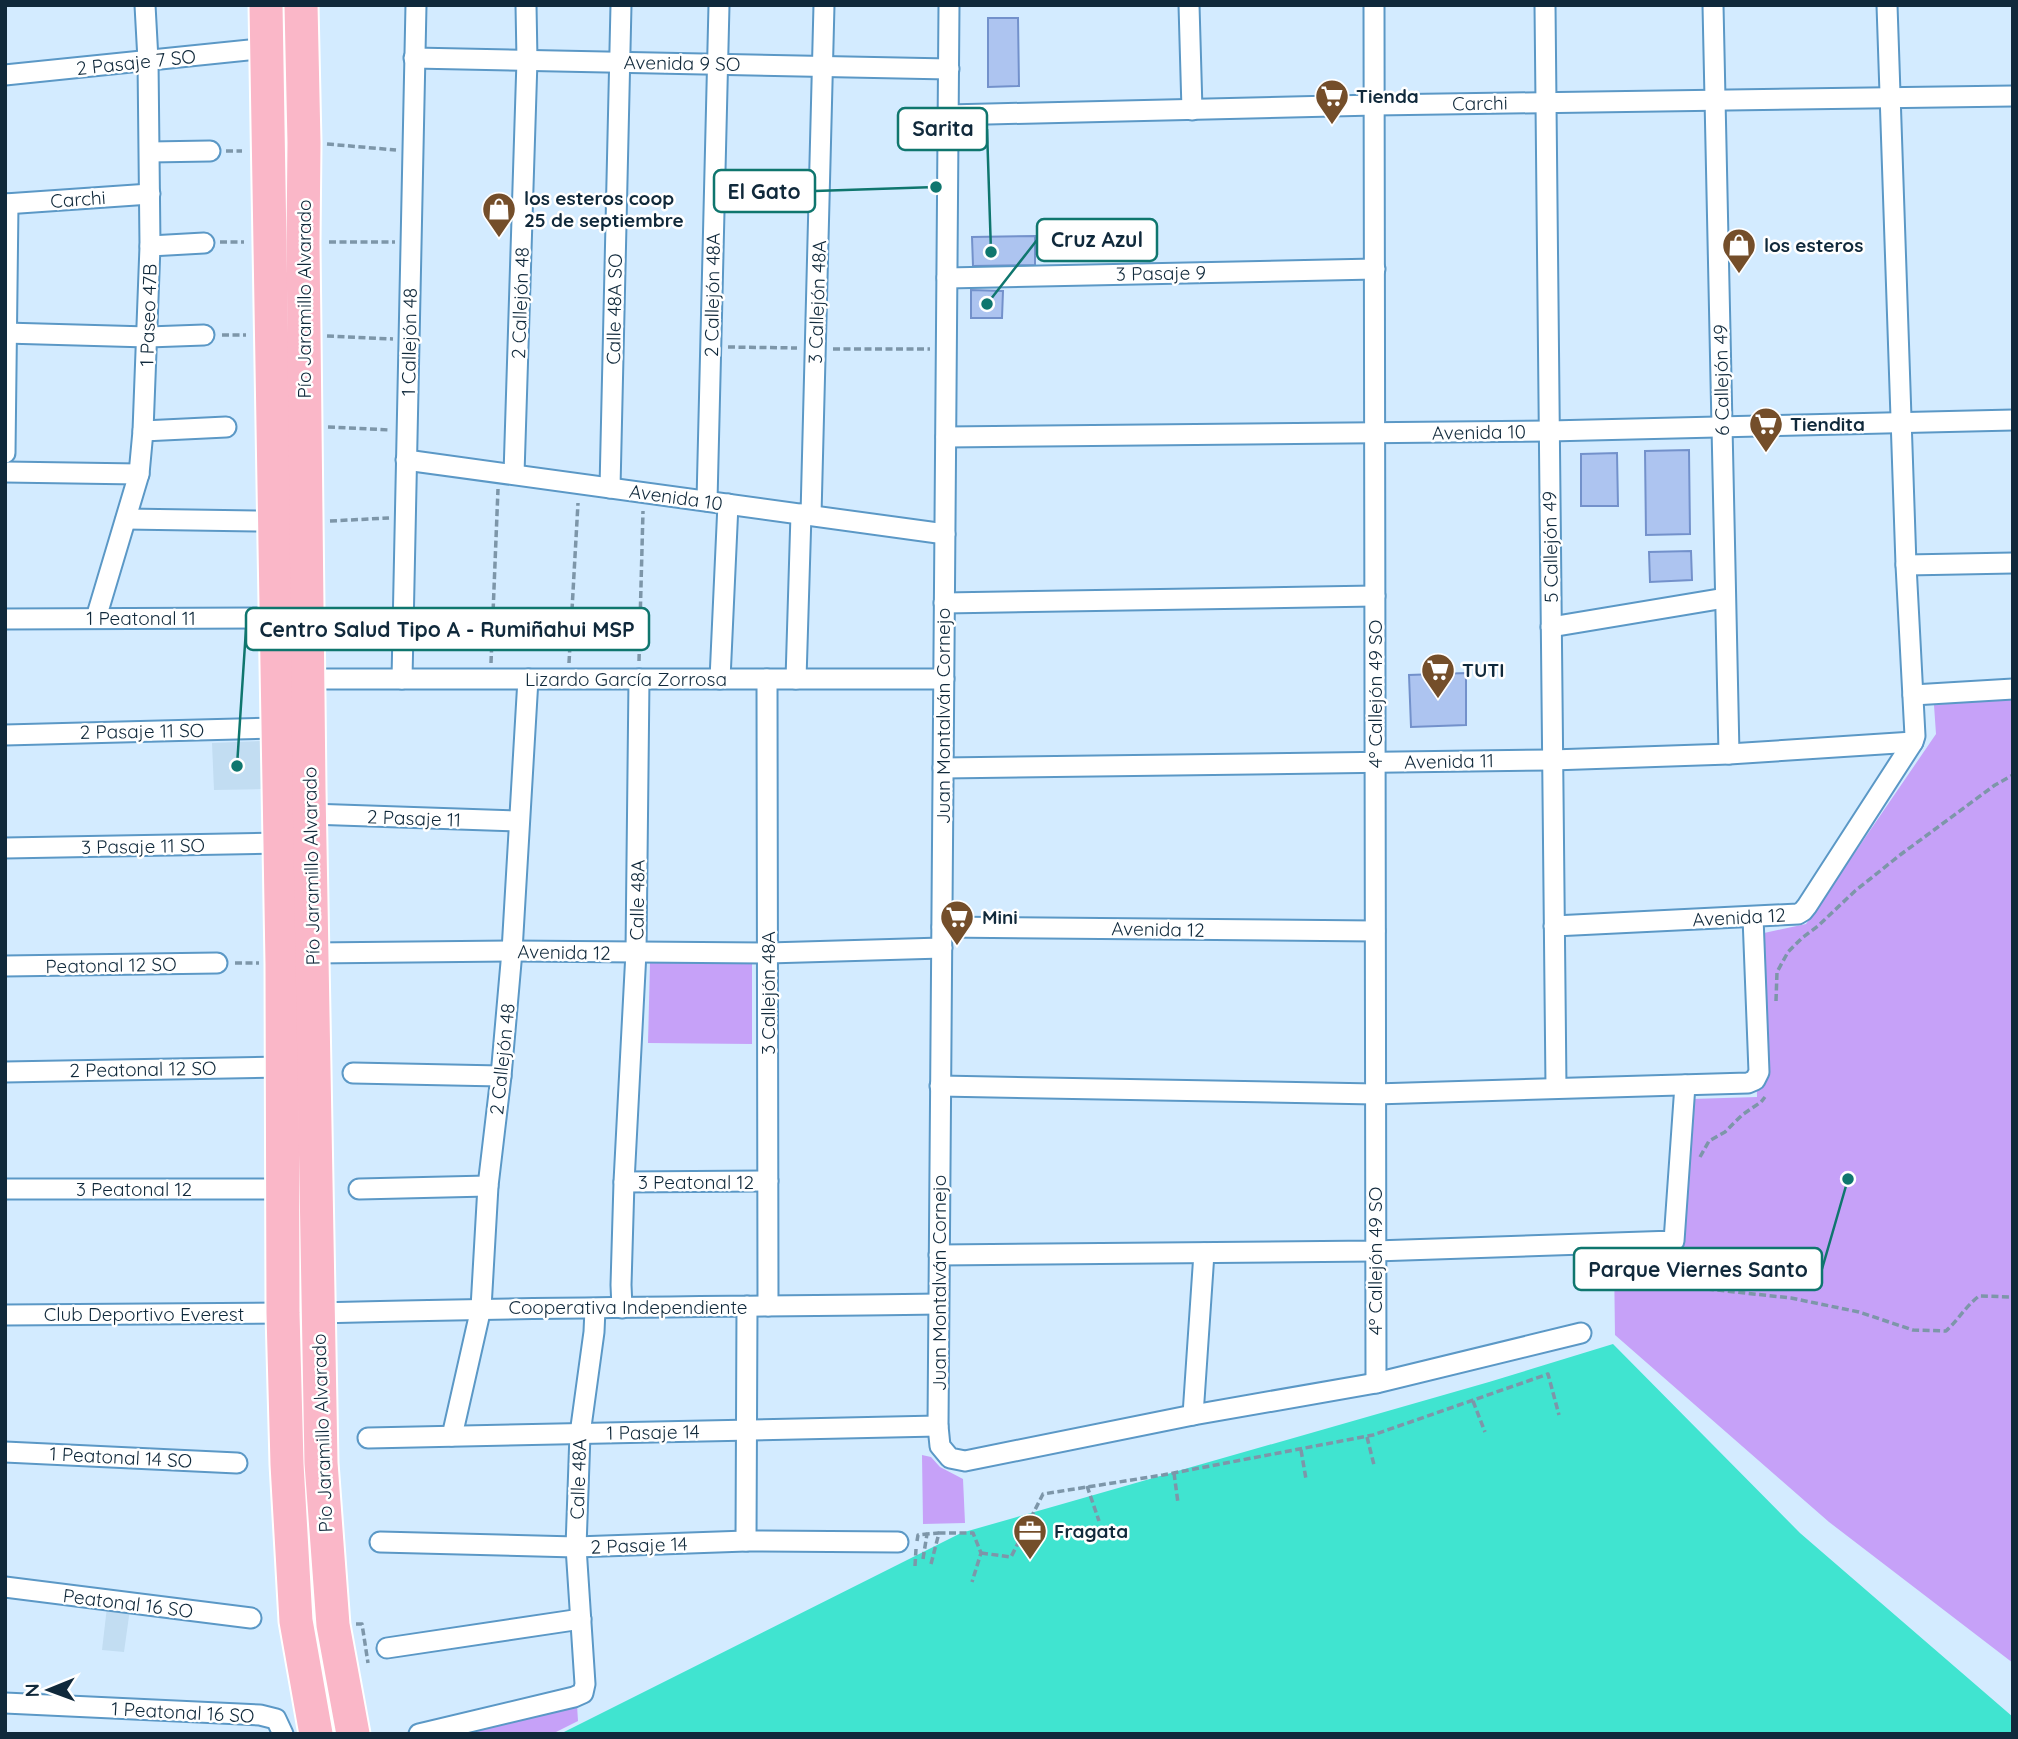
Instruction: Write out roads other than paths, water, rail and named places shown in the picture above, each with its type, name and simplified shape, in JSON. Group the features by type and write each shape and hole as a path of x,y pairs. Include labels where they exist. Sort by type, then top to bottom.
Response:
{"highway":[{"name":"Pío Jaramillo Alvarado","path":"266,5 269,150 287,242"},
{"name":"Pío Jaramillo Alvarado","path":"301,5 304,143 287,242 288,335 276,618 287,1464 296,1621 316,1734"},
{"name":"Pío Jaramillo Alvarado","path":"288,335 305,426 321,1463 333,1625 352,1729"}],"street":[{"name":"1 Paseo 47B","path":"96,618 139,474 143,431 150,246 145,5"},
{"name":"1 Callejón 48","path":"402,679 415,5"},
{"name":"2 Callejón 48","path":"506,473 527,60 526,5"},
{"name":"Calle 48A SO","path":"610,488 621,5"},
{"name":"2 Callejón 48A","path":"707,501 719,5"},
{"name":"3 Callejón 48A","path":"796,679 806,515 824,5"},
{"name":"Juan Montalván Cornejo","path":"937,1426 949,5"},
{"path":"1189,5 1192,110"},
{"name":"4º Callejón 49 SO","path":"1374,5 1376,1383"},
{"name":"5 Callejón 49","path":"1545,5 1556,1088"},
{"name":"6 Callejón 49","path":"1713,5 1729,754"},
{"path":"1887,5 1906,565 1915,736 1913,742"},
{"name":"2 Pasaje 7 SO","path":"5,75 268,48"},
{"name":"Avenida 9 SO","path":"414,58 948,69"},
{"name":"Carchi","path":"948,115 1375,104 2013,96"},
{"path":"150,152 209,151"},
{"name":"Carchi","path":"7,204 150,194"},
{"path":"5,453 7,204"},
{"path":"150,246 204,243"},
{"name":"3 Pasaje 9","path":"947,278 1375,269"},
{"path":"6,333 148,337 204,335"},
{"name":"Avenida 10","path":"946,437 1549,431 2013,420"},
{"path":"143,431 226,427"},
{"name":"Avenida 10","path":"406,460 945,534"},
{"path":"5,472 139,474"},
{"path":"720,679 728,504"},
{"path":"126,519 256,522"},
{"path":"1906,565 2013,563"},
{"path":"944,603 1375,596"},
{"path":"1551,627 1726,598"},
{"name":"1 Peatonal 11","path":"5,619 276,618"},
{"name":"Lizardo García Zorrosa","path":"308,679 944,679"},
{"name":"2 Callejón 48","path":"452,1436 481,1308 488,1186 512,951 528,679"},
{"name":"Calle 48A","path":"622,1308 624,1182 636,952 639,679"},
{"name":"3 Callejón 48A","path":"768,679 768,1306"},
{"path":"1913,695 2013,689"},
{"name":"2 Pasaje 11 SO","path":"5,735 278,728"},
{"name":"Avenida 11","path":"943,768 1552,760 1729,754 1913,742"},
{"name":"Avenida 12","path":"1554,926 1798,914 1807,906 1913,742"},
{"name":"2 Pasaje 11","path":"310,814 519,821"},
{"name":"3 Pasaje 11 SO","path":"5,848 280,843"},
{"path":"940,1086 1375,1094 1748,1083 1755,1080 1759,1072 1753,917"},
{"name":"Avenida 12","path":"942,927 1375,931"},
{"name":"Avenida 12","path":"313,953 768,953 942,948"},
{"name":"Peatonal 12 SO","path":"5,966 217,963"},
{"name":"2 Peatonal 12 SO","path":"5,1072 282,1067"},
{"path":"353,1073 501,1076"},
{"path":"939,1255 1375,1251 1674,1241 1685,1085"},
{"name":"3 Peatonal 12","path":"624,1182 768,1181"},
{"path":"359,1189 488,1186"},
{"name":"3 Peatonal 12","path":"5,1189 264,1189"},
{"path":"1192,1415 1204,1252"},
{"name":"Cooperativa Independiente","path":"318,1313 481,1308 938,1304"},
{"path":"746,1541 747,1306"},
{"name":"Calle 48A","path":"419,1734 583,1693 585,1684 576,1547 579,1434 595,1309"},
{"name":"Club Deportivo Everest","path":"5,1315 283,1313"},
{"path":"937,1426 940,1446 950,1458 965,1461 1192,1415 1376,1383 1581,1333"},
{"name":"1 Pasaje 14","path":"368,1438 937,1426"},
{"name":"1 Peatonal 14 SO","path":"5,1452 237,1463"},
{"name":"2 Pasaje 14","path":"380,1542 576,1547 746,1541 898,1542"},
{"name":"Peatonal 16 SO","path":"5,1587 251,1618"},
{"path":"387,1648 581,1619"},
{"name":"1 Peatonal 16 SO","path":"5,1703 260,1715 280,1726"}],"place":[{"name":"Tienda","path":"1332,126"},
{"name":"El Gato","path":"936,187"},
{"name":"los esteros coop 25 de septiembre","path":"499,239"},
{"name":"Sarita","path":"991,252"},
{"name":"los esteros","path":"1739,275"},
{"name":"Cruz Azul","path":"987,304"},
{"name":"Tiendita","path":"1766,454"},
{"name":"TUTI","path":"1438,700"},
{"name":"Centro Salud Tipo A - Rumiñahui MSP","path":"237,766"},
{"name":"Mini","path":"957,947"},
{"name":"Parque Viernes Santo","path":"1848,1179"},
{"name":"Fragata","path":"1030,1561"}]}
